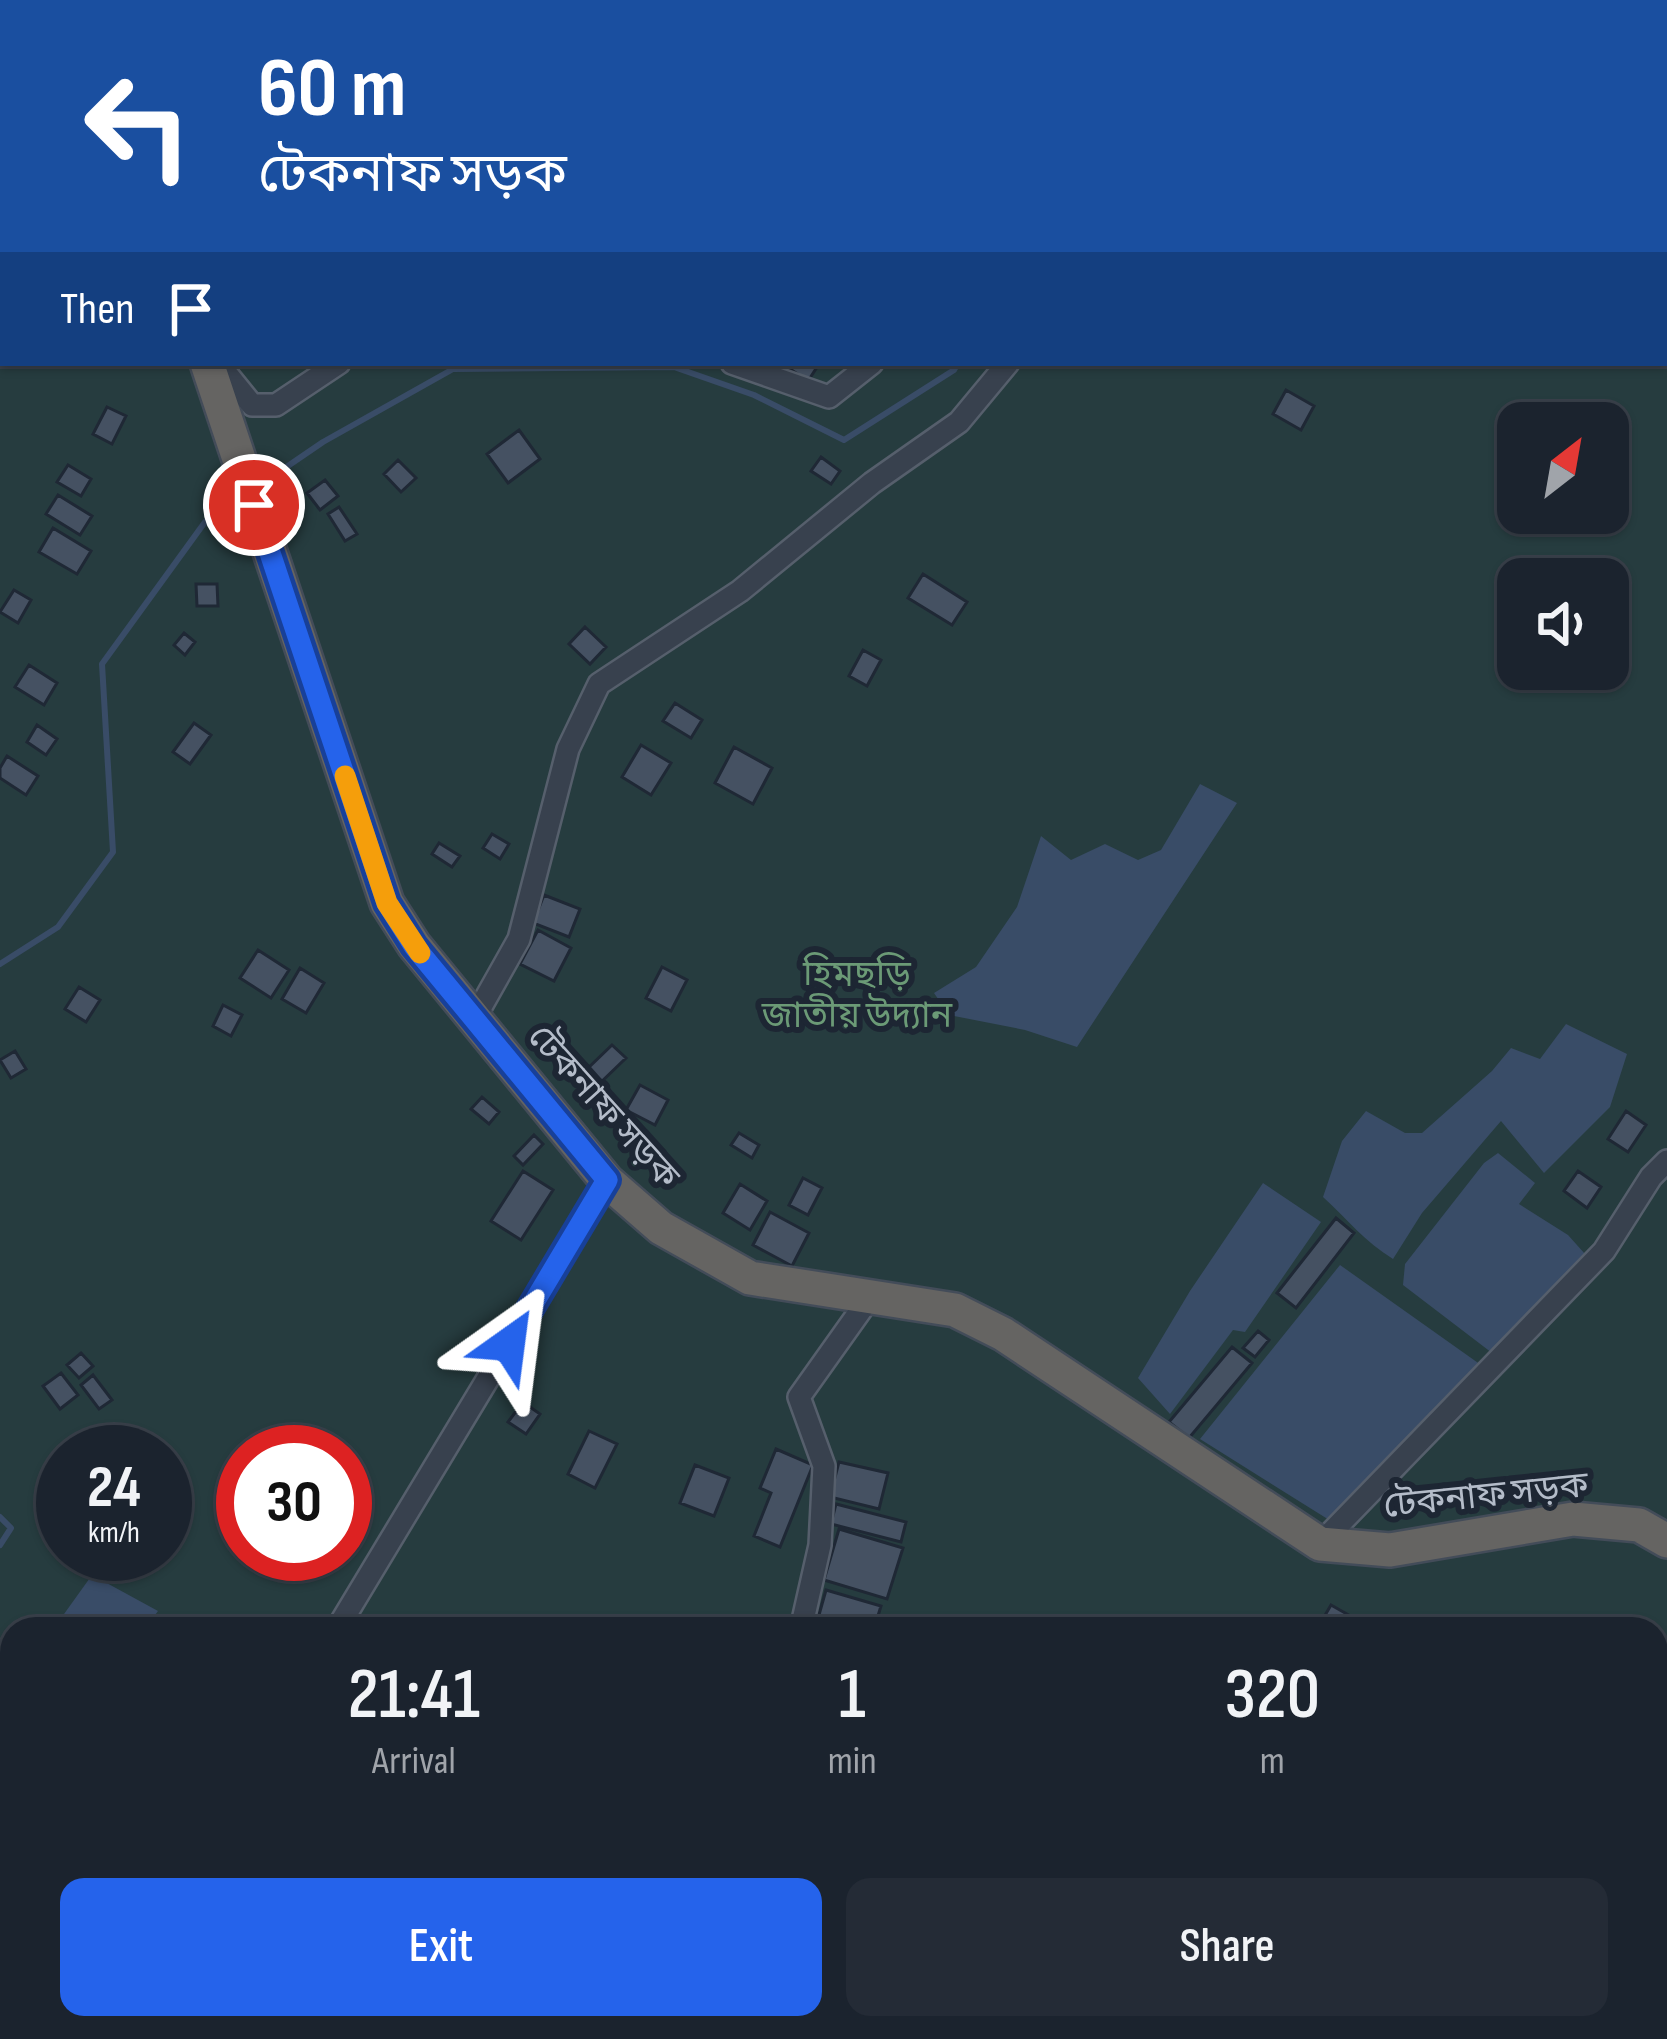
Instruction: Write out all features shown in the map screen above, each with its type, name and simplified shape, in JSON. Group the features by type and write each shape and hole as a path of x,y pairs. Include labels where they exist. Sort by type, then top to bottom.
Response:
{"highway":[{"name":"টেকনাফ সড়ক","path":"213,371 387,903 414,946 607,1180 662,1228 750,1278 955,1310 1004,1334 1320,1544 1390,1550 1573,1519 1639,1525 1667,1541"}],"street":[{"path":"213,371 252,405 276,405 334,366"},
{"path":"741,366 829,397 868,366"},
{"path":"474,1019 519,939 568,749 599,683 740,591 872,482 959,422 1006,366"},
{"path":"1320,1544 1604,1251 1651,1177 1667,1161"},
{"path":"344,1617 607,1180"},
{"path":"804,1617 820,1545 824,1466 799,1396 868,1300"}],"green space":[{"name":"হিমছড়ি জাতীয় উদ্যান","path":"0,366 1667,366 1667,1617 0,1617"}],"water":[{"path":"1200,784 1237,803 1077,1047 1025,1030 949,1015 934,993 976,967 1017,907 1041,836 1071,860 1105,844 1138,860 1161,850"},
{"path":"1566,1024 1627,1054 1610,1107 1544,1173 1501,1121 1422,1213 1393,1259 1323,1197 1342,1141 1366,1111 1405,1133 1422,1133 1511,1048 1540,1059"},
{"path":"1498,1153 1535,1183 1519,1204 1568,1235 1585,1254 1496,1356 1403,1285 1405,1264 1484,1163"},
{"path":"1263,1183 1321,1222 1245,1332 1233,1330 1170,1414 1138,1378"},
{"path":"1340,1265 1481,1365 1334,1523 1200,1439"},
{"path":"88,1581 103,1581 158,1611 154,1617 62,1617"}],"building":[{"path":"792,366 818,366 808,381"},
{"path":"1286,390 1314,406 1301,430 1273,414"},
{"path":"107,407 126,416 112,444 93,434"},
{"path":"519,430 540,459 508,483 487,454"},
{"path":"821,457 840,471 831,484 811,471"},
{"path":"398,460 416,478 401,492 384,474"},
{"path":"68,465 91,479 81,496 57,482"},
{"path":"325,480 338,496 320,510 307,493"},
{"path":"58,495 92,516 80,535 46,514"},
{"path":"339,507 357,534 345,541 328,514"},
{"path":"53,528 91,551 77,574 39,552"},
{"path":"923,574 967,602 952,625 908,598"},
{"path":"196,584 217,584 218,606 197,606"},
{"path":"14,590 31,600 18,623 0,612"},
{"path":"585,627 606,647 590,664 569,644"},
{"path":"184,633 195,642 185,655 174,645"},
{"path":"863,650 881,660 867,686 849,676"},
{"path":"29,665 57,683 44,705 15,687"},
{"path":"675,703 702,720 691,738 663,721"},
{"path":"194,723 211,735 190,764 173,752"},
{"path":"37,725 57,739 46,755 27,742"},
{"path":"641,745 671,763 651,795 622,777"},
{"path":"734,747 772,768 753,804 715,783"},
{"path":"7,756 38,776 26,795 0,778"},
{"path":"492,834 509,844 500,859 483,848"},
{"path":"439,843 460,856 452,867 432,854"},
{"path":"544,895 580,909 569,937 533,923"},
{"path":"538,930 571,948 554,981 520,964"},
{"path":"258,950 289,970 271,998 240,978"},
{"path":"662,967 687,980 671,1011 646,998"},
{"path":"300,968 324,983 306,1013 282,999"},
{"path":"79,987 100,1000 86,1022 65,1009"},
{"path":"223,1005 242,1015 231,1036 213,1026"},
{"path":"612,1045 626,1058 598,1085 584,1072"},
{"path":"15,1051 26,1069 11,1078 0,1060"},
{"path":"640,1085 668,1100 655,1125 626,1110"},
{"path":"482,1097 499,1112 489,1124 471,1109"},
{"path":"1626,1111 1646,1125 1628,1152 1608,1139"},
{"path":"739,1133 759,1145 752,1158 731,1145"},
{"path":"534,1135 543,1144 523,1165 514,1156"},
{"path":"523,1171 553,1190 521,1240 491,1221"},
{"path":"1578,1171 1601,1187 1587,1208 1564,1191"},
{"path":"803,1178 822,1188 808,1215 789,1205"},
{"path":"740,1184 767,1201 750,1230 723,1213"},
{"path":"770,1212 809,1233 792,1266 753,1245"},
{"path":"1336,1218 1354,1233 1296,1308 1277,1293"},
{"path":"1258,1331 1269,1340 1255,1357 1243,1348"},
{"path":"1232,1347 1252,1363 1189,1438 1169,1422"},
{"path":"81,1353 93,1366 79,1378 67,1365"},
{"path":"61,1373 78,1395 60,1409 43,1386"},
{"path":"93,1375 112,1400 99,1409 81,1385"},
{"path":"523,1402 540,1414 526,1434 508,1422"},
{"path":"589,1431 617,1444 595,1488 568,1474"},
{"path":"776,1449 813,1465 780,1547 754,1536 771,1493 760,1488"},
{"path":"839,1462 888,1473 879,1509 830,1497"},
{"path":"695,1465 729,1478 714,1516 680,1503"},
{"path":"836,1504 906,1522 901,1542 831,1524"},
{"path":"839,1529 903,1548 887,1599 824,1580"},
{"path":"826,1590 881,1606 878,1617 818,1617"},
{"path":"1331,1605 1352,1617 1324,1617"}],"waterway":[{"path":"260,485 323,442 453,369 674,367 754,395 844,440 956,366"},
{"path":"0,964 58,927 113,852 102,664 205,522 239,499"},
{"path":"0,1517 11,1528 0,1545"}],"slow traffic":[{"path":"345,776 387,903 420,953"}],"route":[{"path":"254,505 387,903 414,946 607,1180 509,1344"}]}
